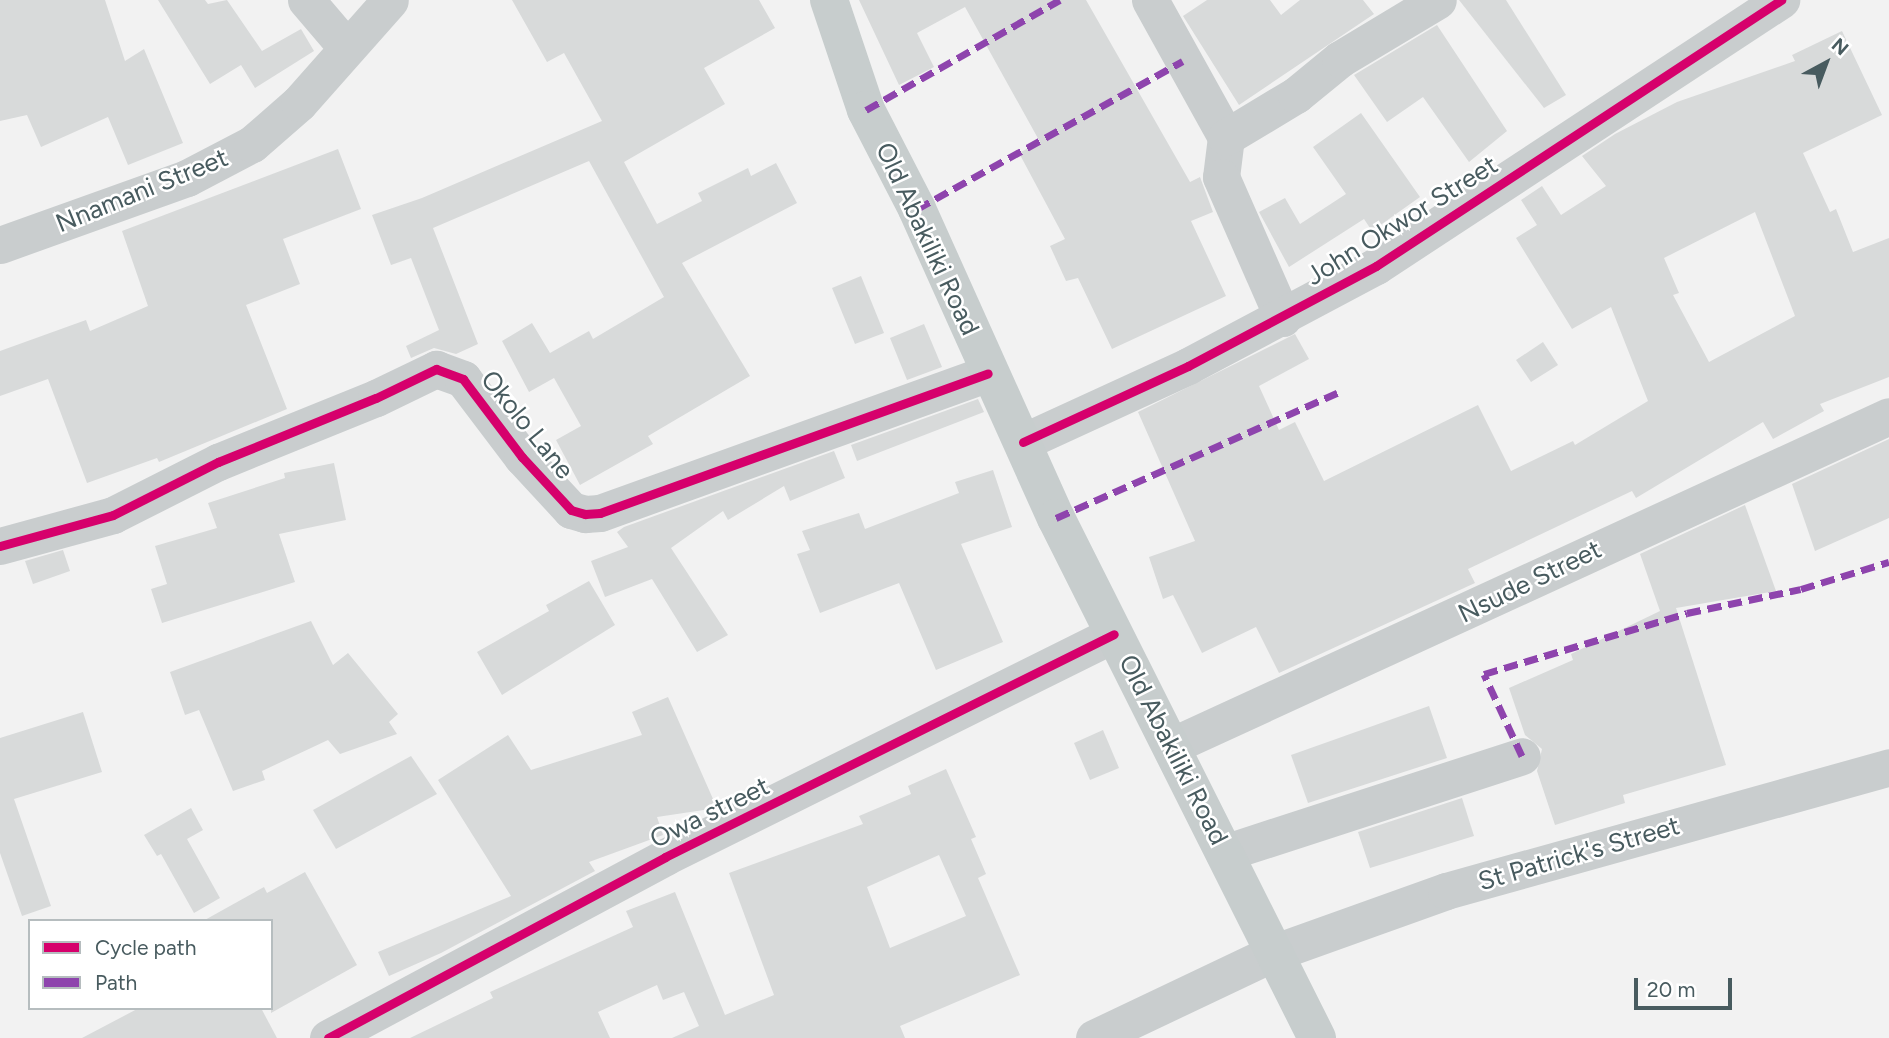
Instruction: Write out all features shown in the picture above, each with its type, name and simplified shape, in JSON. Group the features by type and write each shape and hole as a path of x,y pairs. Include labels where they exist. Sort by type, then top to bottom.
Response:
{"main road":[{"name":"Old Abakiliki Road","path":"829,0 866,110 917,209 988,373 1114,634 1317,1038"}],"street":[{"path":"306,0 347,48"},
{"name":"Nnamani Street","path":"0,245 187,178 252,144 299,103 390,0"},
{"path":"1150,0 1226,136 1221,177 1283,317"},
{"path":"1226,136 1296,95 1339,59 1438,0"},
{"name":"John Okwor Street","path":"1023,442 1283,317 1376,266 1781,0"},
{"name":"Okolo Lane","path":"0,546 113,515 218,462 376,398 436,369 463,379 536,473 571,510 585,514 600,513 988,373"},
{"name":"Nsude Street","path":"1171,746 1889,416"},
{"name":"Owa street","path":"328,1038 665,857 1114,634"},
{"path":"1224,853 1522,756"},
{"name":"St Patrick's Street","path":"1094,1038 1273,953 1446,891 1889,767"}],"building":[{"path":"0,0 105,0 125,61 144,49 183,143 128,165 108,117 41,147 27,115 0,121"},
{"path":"158,0 205,0 208,4 227,0 262,51 301,29 314,51 255,88 241,65 210,84"},
{"path":"512,0 759,0 775,28 704,68 725,104 624,162 657,224 702,201 698,193 748,168 751,176 776,163 797,203 682,263 750,376 648,436 653,444 580,485 556,440 581,426 554,378 529,392 502,341 532,323 550,353 589,331 593,339 664,297 589,161 433,228 478,344 456,354 434,348 411,358 406,346 439,330 411,258 391,265 372,215 422,198 602,121 564,53 547,62"},
{"path":"859,0 1086,0 1190,182 1200,177 1213,212 1191,221 1226,296 1112,349 1078,278 1066,281 1050,246 1065,239 1019,153 1040,142 965,7 917,33 934,67 899,85"},
{"path":"1207,0 1270,0 1281,15 1300,0 1363,0 1374,14 1239,105 1183,16"},
{"path":"1459,0 1506,0 1566,95 1544,108"},
{"path":"1437,25 1507,131 1469,162 1423,97 1387,122 1354,75"},
{"path":"1842,31 1882,115 1803,153 1830,212 1836,209 1853,252 1889,238 1889,377 1820,404 1824,411 1773,439 1763,422 1636,498 1632,491 1468,569 1475,583 1279,673 1256,627 1202,653 1173,595 1163,599 1149,557 1195,541 1138,412 1295,334 1309,359 1259,386 1279,430 1295,422 1324,481 1478,405 1511,471 1573,441 1575,445 1648,401 1611,307 1572,329 1516,238 1537,225 1521,200 1542,186 1561,215 1606,186 1582,156 1615,134 1677,102 1795,61 1792,55","holes":["1755,212 1795,316 1709,362 1673,295 1679,293 1664,258"]},
{"path":"1361,113 1420,197 1372,231 1364,219 1289,267 1259,212 1285,198 1300,224 1346,194 1313,147"},
{"path":"338,149 361,209 283,239 300,284 246,305 287,409 159,462 157,458 87,483 48,379 0,396 0,351 86,320 90,331 148,306 122,231"},
{"path":"861,276 884,333 855,344 832,288"},
{"path":"924,324 942,367 907,380 890,338"},
{"path":"1543,342 1558,365 1531,382 1516,360"},
{"path":"978,399 984,412 857,461 851,445"},
{"path":"1889,439 1889,518 1815,551 1792,484"},
{"path":"834,451 845,478 790,501 784,486 728,520 723,511 671,548 728,635 697,652 652,579 605,597 591,561 628,547 617,532 624,527"},
{"path":"334,463 346,520 279,534 295,582 162,623 151,589 167,584 155,546 217,528 208,503 285,478 284,473"},
{"path":"993,470 1012,527 961,544 1003,642 936,670 899,583 820,613 797,554 810,550 802,531 859,513 865,529 959,493 955,482"},
{"path":"1745,505 1776,591 1676,608 1726,765 1623,795 1625,803 1555,825 1537,771 1542,749 1525,735 1509,688 1573,660 1571,654 1660,611 1640,554"},
{"path":"63,550 70,571 33,584 25,561"},
{"path":"589,581 615,625 502,695 477,652 549,611 546,605"},
{"path":"311,621 333,665 348,653 398,714 389,722 397,734 340,754 328,740 262,771 265,780 233,791 199,710 185,715 170,672"},
{"path":"668,697 717,808 657,817 663,835 589,862 595,871 441,953 389,976 378,952 511,896 438,780 508,735 531,770 642,735 632,712"},
{"path":"1429,706 1447,758 1308,803 1291,755"},
{"path":"83,712 102,772 14,799 51,906 22,916 0,853 0,738"},
{"path":"1103,730 1119,768 1090,780 1074,743"},
{"path":"411,756 437,794 336,849 313,810"},
{"path":"946,769 976,837 971,839 986,874 978,878 1020,975 900,1026 905,1038 672,1038 699,1026 684,992 663,1000 657,985 598,1012 610,1038 410,1038 493,998 490,992 633,927 626,911 675,892 725,1015 774,995 729,873 863,824 859,816 911,794 908,786","holes":["939,855 966,916 890,948 867,887"]},
{"path":"1462,798 1474,836 1370,868 1358,832"},
{"path":"191,808 203,830 187,839 220,898 194,913 161,854 157,856 144,835"},
{"path":"305,872 357,965 271,1013 273,919 207,919 264,887 267,893"},
{"path":"135,1010 262,1010 277,1038 82,1038"}],"marked path":[{"path":"866,110 1060,0"},
{"path":"917,209 1183,61"},
{"path":"1056,518 1337,393"},
{"path":"1522,756 1484,674 1687,613 1801,589 1889,562"}],"cycle path":[{"path":"1023,442 1188,366 1376,266 1781,0"},
{"path":"0,546 113,515 218,462 376,398 436,369 463,379 522,457 571,510 585,514 600,513 988,373"},
{"path":"328,1038 665,857 1114,634"}]}
